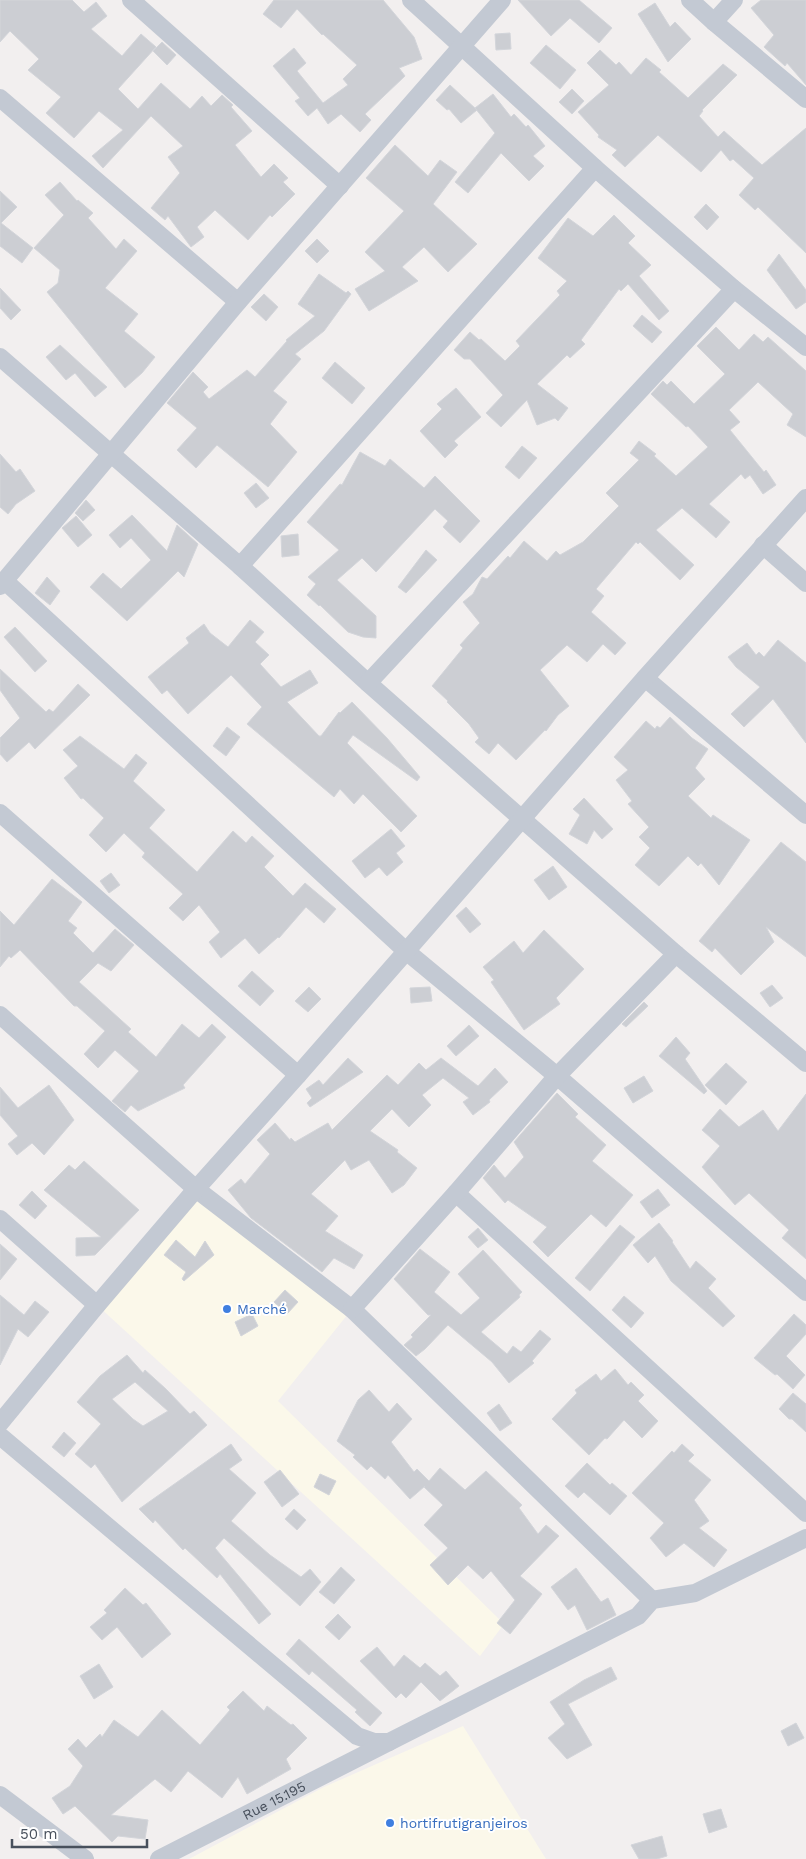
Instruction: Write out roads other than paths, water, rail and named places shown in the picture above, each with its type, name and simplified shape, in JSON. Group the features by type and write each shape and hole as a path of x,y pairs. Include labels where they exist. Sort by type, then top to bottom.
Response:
{"street":[{"path":"131,0 340,186"},
{"path":"411,0 595,168 734,289 806,347"},
{"path":"502,0 238,302 2,584 406,950 557,1076 806,1292"},
{"path":"690,0 806,99"},
{"path":"714,22 734,0"},
{"path":"0,98 238,302"},
{"path":"240,566 595,168"},
{"path":"368,683 734,289"},
{"path":"0,357 240,566 368,683 676,954 806,1063"},
{"path":"0,1423 196,1189 645,678 806,498"},
{"path":"763,545 806,582"},
{"path":"645,678 806,815"},
{"path":"0,813 298,1075"},
{"path":"352,1309 557,1076 676,954"},
{"path":"0,1015 196,1189 352,1309 652,1600 695,1593 806,1538"},
{"path":"456,1193 806,1513"},
{"path":"0,1219 97,1305"},
{"path":"0,1436 357,1736 374,1742 390,1742"},
{"name":"Rue 15.195","path":"159,1859 638,1616 652,1600"},
{"path":"0,1795 85,1859"}],"place":[{"name":"Marché","path":"227,1309"},
{"name":"hortifrutigranjeiros","path":"390,1823"}]}
